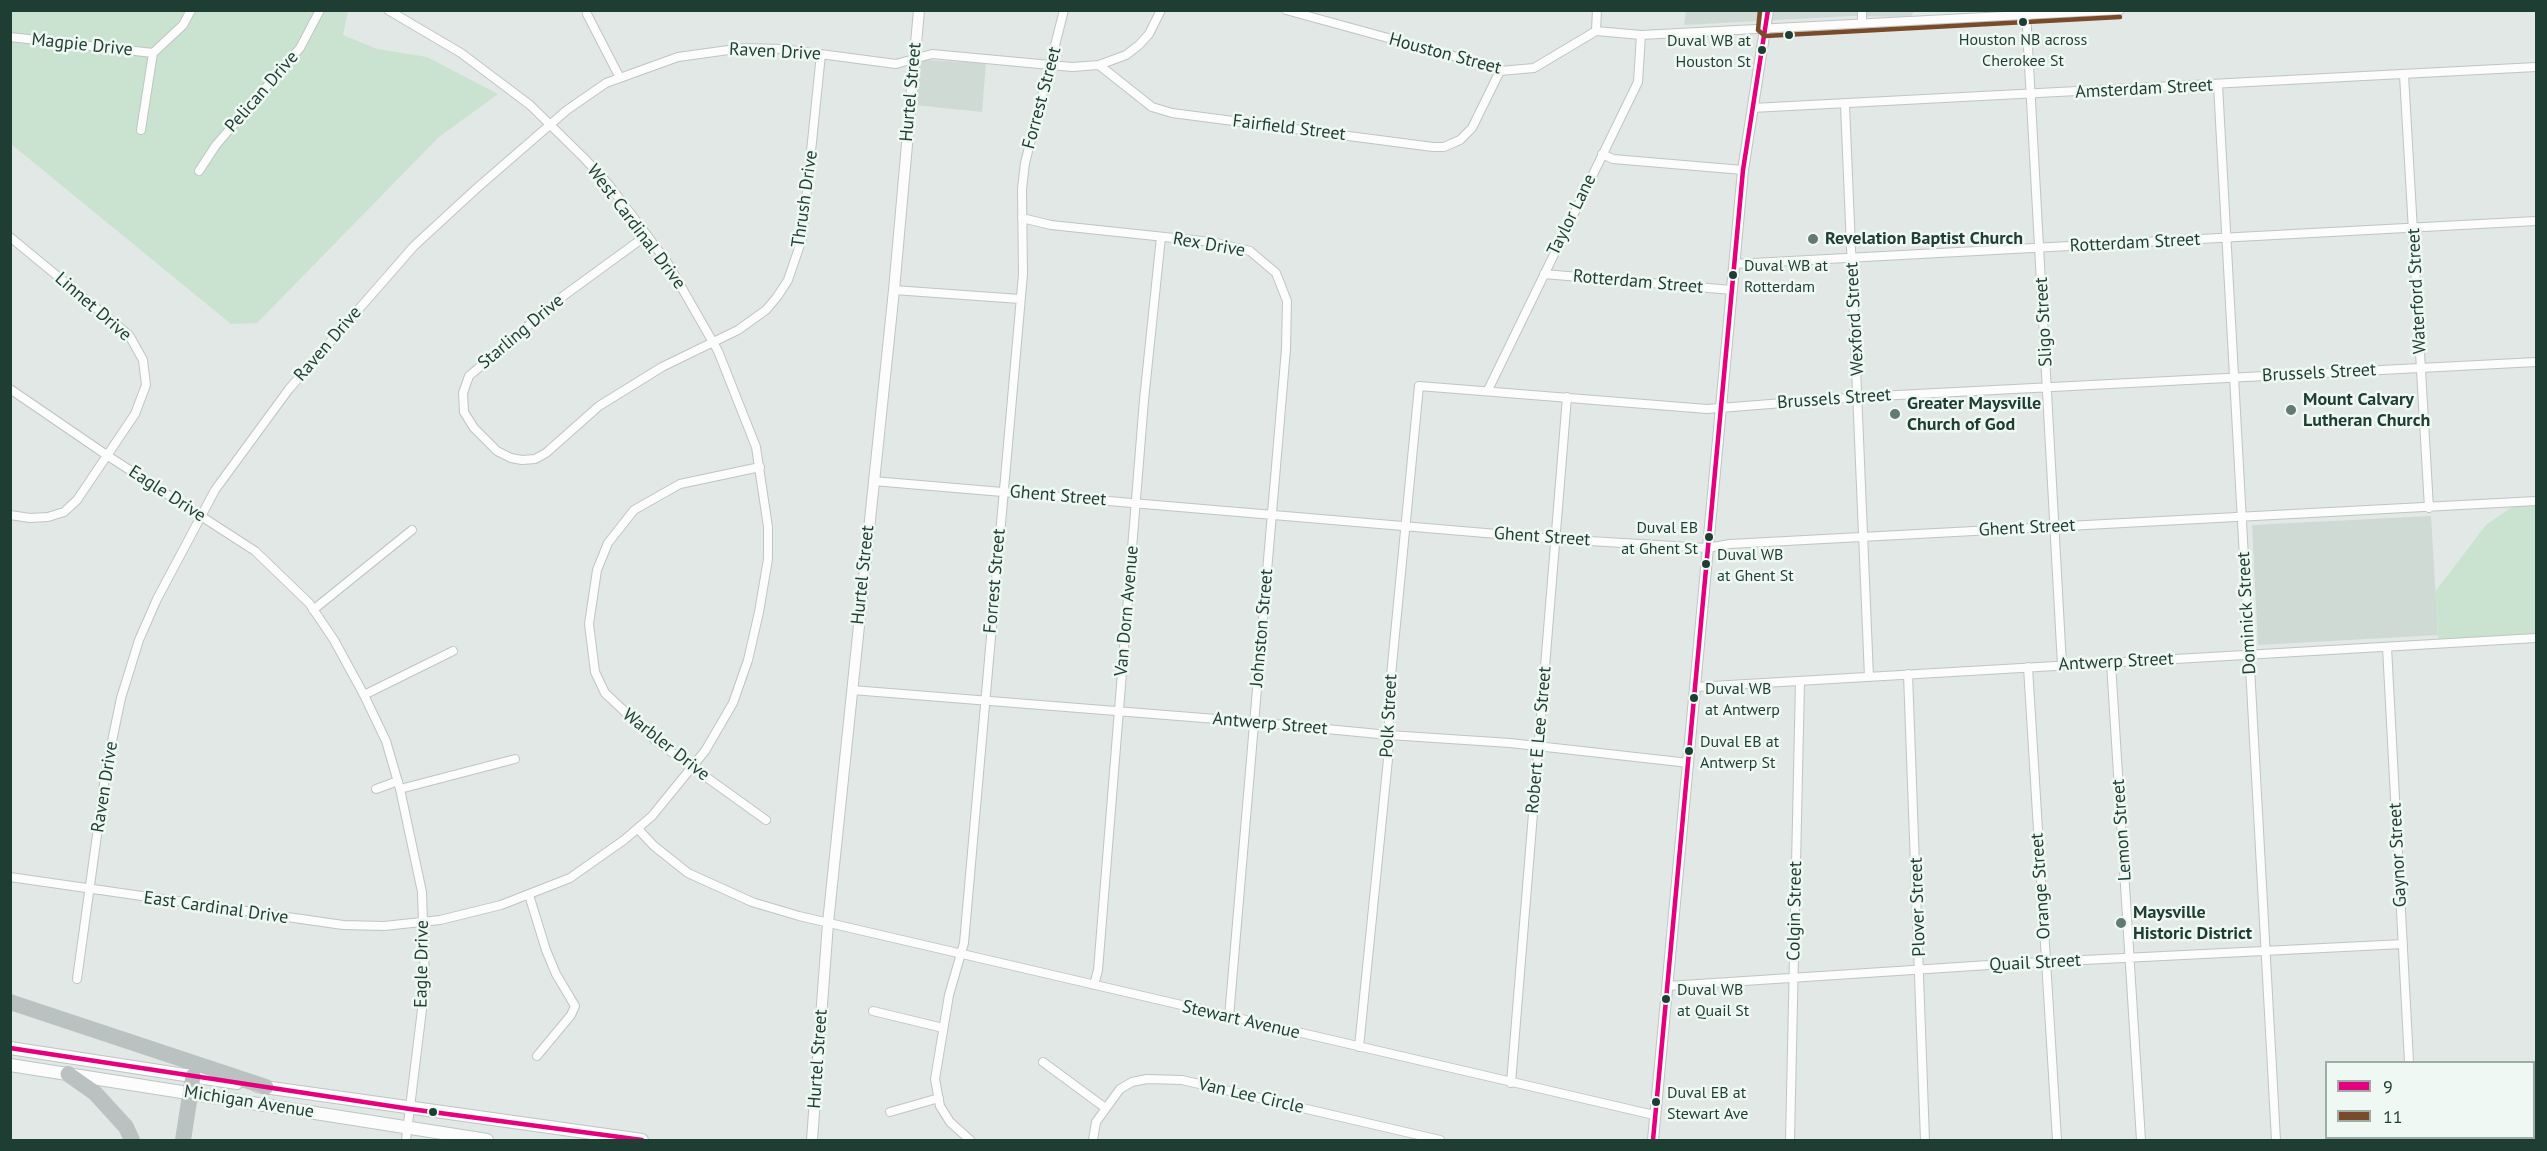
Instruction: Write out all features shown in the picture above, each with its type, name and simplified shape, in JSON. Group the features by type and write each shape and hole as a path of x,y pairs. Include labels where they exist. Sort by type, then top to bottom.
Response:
{"highway":[{"path":"10,1002 266,1087"},
{"path":"68,1074 95,1093 126,1127 132,1140"},
{"path":"183,1140 193,1076"}],"main road":[{"name":"Michigan Avenue","path":"10,1048 410,1109 642,1140"},
{"name":"Michigan Avenue","path":"10,1065 190,1093 407,1134 487,1140"}],"street":[{"name":"Magpie Drive","path":"141,130 153,53 183,25 191,10"},
{"name":"Pelican Drive","path":"200,171 216,145 300,48 320,10"},
{"name":"West Cardinal Drive","path":"388,10 461,53 530,105 609,185 667,262 713,342 756,447 768,527 768,559 759,612 748,660 733,703 718,731 652,816 638,829 570,878 501,905 423,922"},
{"name":"Hurtel Street","path":"812,1140 828,923 894,290 919,10"},
{"name":"Forrest Street","path":"970,1140 950,1122 939,1098 935,1079 949,995 961,954 1020,299 1025,163 1064,10"},
{"path":"914,59 932,54 1052,64 1099,65 1126,55 1139,45 1149,34 1161,10"},
{"name":"Houston Street","path":"1286,10 1468,60 1500,71 1534,68 1596,31"},
{"path":"1597,10 1596,31 1641,35 2026,13 2120,10"},
{"path":"1651,1140 1668,986 1743,170 1768,10"},
{"path":"1862,10 1862,23"},
{"name":"Sligo Street","path":"2026,13 2041,248 2062,665"},
{"path":"588,14 620,78"},
{"name":"Taylor Lane","path":"1488,390 1638,82 1641,35"},
{"name":"Magpie Drive","path":"10,37 153,53"},
{"name":"Raven Drive","path":"77,979 106,770 124,688 139,640 215,490 289,389 406,254 567,110 606,83 678,57 716,49 743,48 821,54 896,64 914,59"},
{"name":"Thrush Drive","path":"713,342 738,330 766,310 788,280 796,260 806,213 821,54"},
{"name":"Fairfield Street","path":"1099,65 1152,107 1172,113 1433,147 1444,147 1460,140 1472,128 1500,71"},
{"name":"Amsterdam Street","path":"1752,108 2218,86 2536,67"},
{"name":"Waterford Street","path":"2404,75 2429,508"},
{"name":"Dominick Street","path":"2218,86 2276,1140"},
{"name":"Wexford Street","path":"1845,105 1869,677"},
{"path":"1602,154 1613,159 1743,170"},
{"name":"Rex Drive","path":"1022,218 1051,225 1212,242 1250,251 1276,273 1287,301 1288,318 1280,420"},
{"name":"Rotterdam Street","path":"1734,264 2536,221"},
{"name":"Starling Drive","path":"646,235 562,297 469,376 463,393 464,412 474,428 496,451 511,459 536,459 609,400 662,367 713,342"},
{"name":"Linnet Drive","path":"10,237 101,310 136,344 142,360 146,385 138,407 77,500 64,512 48,517 30,518 10,515"},
{"name":"Van Dorn Avenue","path":"1094,985 1098,970 1136,503 1161,237"},
{"name":"Rotterdam Street","path":"1544,274 1732,290"},
{"path":"894,290 1020,299"},
{"name":"Brussels Street","path":"1420,386 1707,409 1721,406 1859,397 2536,362"},
{"name":"Polk Street","path":"1359,1047 1389,735 1390,686 1416,400 1420,386"},
{"name":"Eagle Drive","path":"10,389 108,456 255,551 313,610 334,640 364,695 386,741 399,785 422,892 424,985 407,1134"},
{"name":"Robert E Lee Street","path":"1511,1083 1567,397"},
{"name":"Johnston Street","path":"1229,1017 1280,420"},
{"name":"Warbler Drive","path":"760,467 680,484 654,496 634,510 608,543 597,570 589,624 595,672 605,693 656,741 766,820"},
{"name":"Ghent Street","path":"873,481 1556,539 1707,548 1730,544 2536,501"},
{"path":"313,610 412,530"},
{"name":"Antwerp Street","path":"1695,687 2536,638"},
{"name":"Gaynor Street","path":"2387,647 2409,1061"},
{"path":"364,695 453,651"},
{"name":"Lemon Street","path":"2111,663 2141,1140"},
{"name":"Orange Street","path":"2028,668 2057,1140"},
{"name":"Plover Street","path":"1908,674 1925,1140"},
{"name":"Colgin Street","path":"1790,1140 1800,681"},
{"name":"Antwerp Street","path":"852,690 1539,746 1689,763"},
{"path":"376,789 515,759"},
{"name":"Stewart Avenue","path":"638,829 654,846 688,873 752,902 828,923 1654,1115"},
{"name":"East Cardinal Drive","path":"10,877 343,925 384,926 423,922"},
{"path":"529,895 546,950 556,974 575,1006 571,1015 537,1056"},
{"name":"Quail Street","path":"1668,986 2130,957 2403,944"},
{"path":"873,1011 943,1028"},
{"path":"1043,1062 1104,1107"},
{"name":"Van Lee Circle","path":"1093,1140 1096,1122 1104,1107 1120,1089 1132,1082 1147,1079 1182,1080 1440,1140"},
{"path":"890,1112 939,1098"}],"shaded area":[{"path":"1686,11 1914,11 1911,17 1852,16 1684,25"},
{"path":"921,60 986,63 982,112 915,105"},
{"path":"2431,516 2438,635 2258,645 2252,525"}],"green space":[{"path":"10,11 348,11 343,35 377,49 427,57 498,94 439,137 257,323 231,324 11,144"},
{"path":"2536,501 2536,638 2439,644 2435,592 2486,525 2519,502"}],"transit line":[{"name":"11","path":"1760,10 1758,30 1765,36 2120,17"},
{"name":"9","path":"1653,1140 1743,170 1768,10"},
{"name":"9","path":"10,1048 410,1109 642,1140"}],"place":[{"name":"Houston NB across Cherokee St","path":"2023,22"},
{"name":"Duval WB at Houston St","path":"1762,50"},
{"name":"Revelation Baptist Church","path":"1813,239"},
{"name":"Duval WB at Rotterdam","path":"1733,275"},
{"name":"Mount Calvary Lutheran Church","path":"2291,410"},
{"name":"Greater Maysville Church of God","path":"1895,414"},
{"name":"Duval EB at Ghent St","path":"1709,537"},
{"name":"Duval WB at Ghent St","path":"1706,564"},
{"name":"Duval WB at Antwerp","path":"1694,698"},
{"name":"Duval EB at Antwerp St","path":"1689,751"},
{"name":"Maysville Historic District","path":"2121,923"},
{"name":"Duval WB at Quail St","path":"1666,999"},
{"name":"Duval EB at Stewart Ave","path":"1656,1102"}]}
